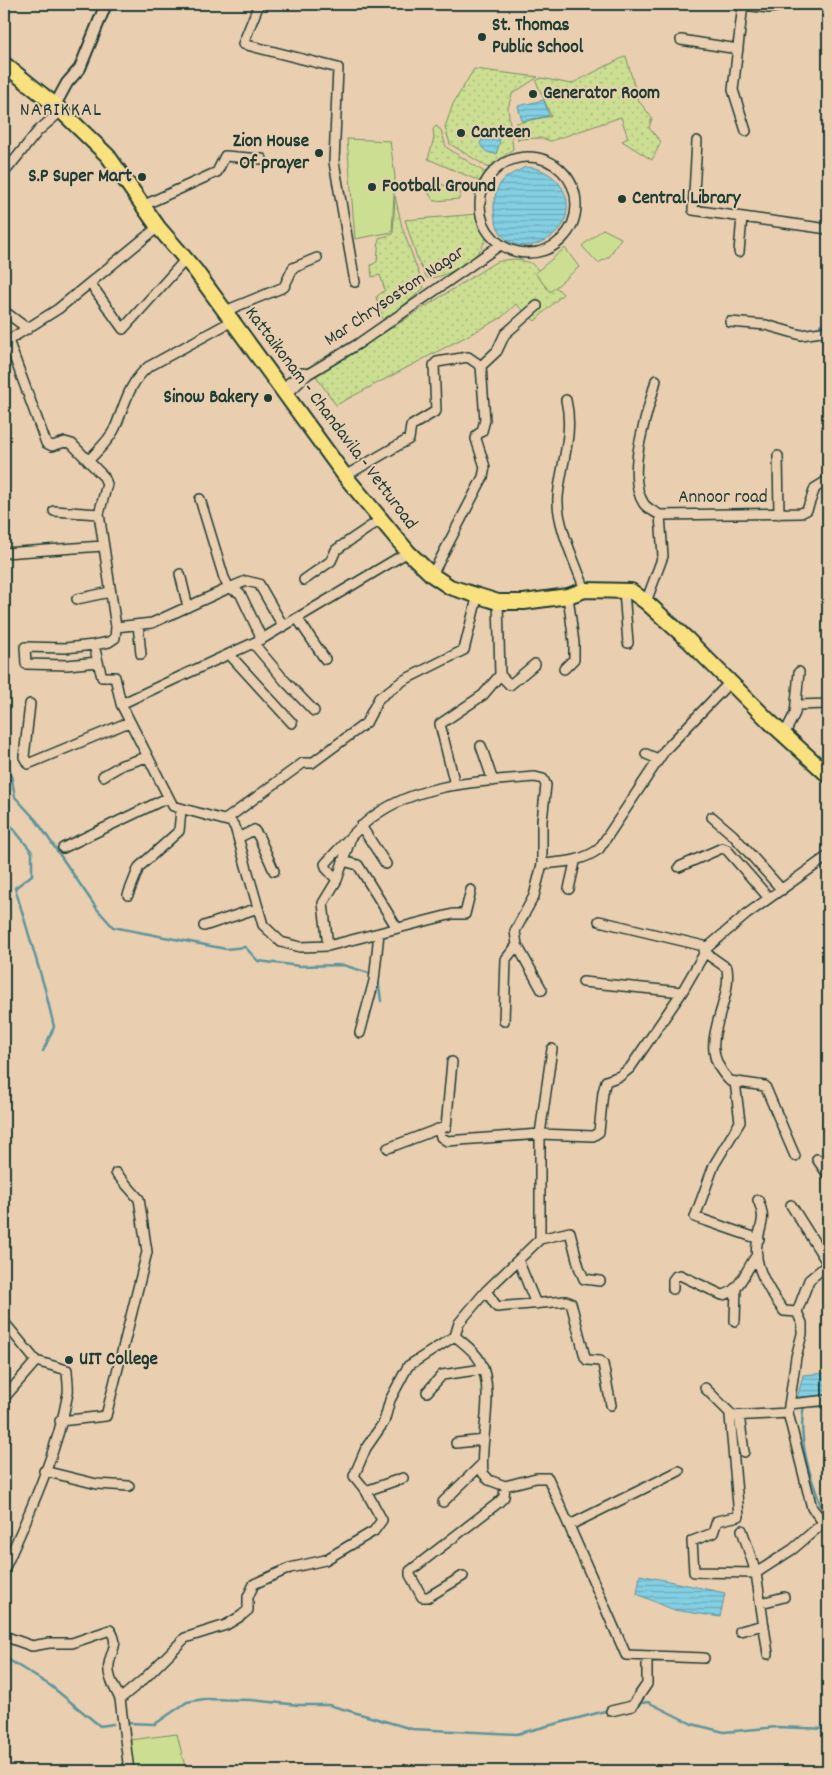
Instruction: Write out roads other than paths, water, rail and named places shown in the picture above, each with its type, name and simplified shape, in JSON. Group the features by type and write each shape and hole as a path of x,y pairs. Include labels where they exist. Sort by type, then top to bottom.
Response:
{"main road":[{"name":"Kattaikonam - Chandavila - Vetturoad","path":"4,64 58,108 108,156 142,206 186,259 345,476 408,552 432,575 450,588 477,598 498,602 568,596 585,590 632,591 646,602 828,775"}],"street":[{"path":"4,173 58,108 67,83 80,68 106,4"},
{"path":"259,4 243,44 338,68 334,162 355,282"},
{"path":"746,131 733,90 743,5 769,8 780,6"},
{"path":"681,40 738,49"},
{"path":"697,140 693,210 828,229"},
{"path":"142,206 218,172 225,156 262,159"},
{"path":"526,156 540,158 554,164 568,179 576,200 576,214 571,227 563,239 552,247 539,252 526,254 512,251 500,245 483,225 480,212 483,187 489,175 500,165 512,159 526,156"},
{"path":"739,252 742,217"},
{"path":"98,662 67,666 26,664 25,647 65,648 109,642 115,638 116,627 99,514 107,484 69,442 52,446 46,443 6,342 58,309 158,227"},
{"name":"Mar Chrysostom Nagar","path":"283,392 308,374 358,344 500,245"},
{"path":"88,461 109,438 125,397 138,375 228,316 284,287 293,268 317,258"},
{"path":"90,283 123,329 186,259"},
{"path":"481,366 498,351 505,334 537,306"},
{"path":"4,311 28,329"},
{"path":"730,322 766,325 802,334 828,331"},
{"path":"345,476 409,439 411,426 436,411 434,365 468,357 481,366"},
{"path":"432,575 483,477 485,467 476,439 477,434 482,431 485,420 481,366"},
{"path":"656,380 635,468 640,496 645,506 660,515"},
{"path":"566,400 568,443 558,498 563,525 585,590"},
{"path":"778,456 779,514"},
{"name":"Annoor road","path":"646,602 663,556 660,515 801,513 807,510 815,488 828,480"},
{"path":"200,499 224,578 229,588 240,594 257,641 285,681 314,711"},
{"path":"54,511 99,514"},
{"path":"304,580 331,562 336,550 380,520"},
{"path":"4,553 103,546"},
{"path":"120,704 257,641 408,552"},
{"path":"180,574 188,607"},
{"path":"116,627 152,623 246,581 259,584 283,626"},
{"path":"624,591 628,643"},
{"path":"77,599 110,592"},
{"path":"564,669 574,658 574,642 568,596"},
{"path":"225,820 304,763 312,763 366,723 379,698 404,680 464,650 477,598"},
{"path":"455,785 440,724 483,695 500,675 498,602"},
{"path":"297,618 325,659"},
{"path":"138,625 141,654"},
{"path":"94,645 102,677 115,677 120,704 167,798 173,806 181,810 231,822 240,837 263,925 281,942 300,947 328,946 453,914 465,914 471,890"},
{"path":"229,654 292,723"},
{"path":"500,675 510,685 535,664"},
{"path":"784,735 795,713 799,672"},
{"path":"542,864 575,862 588,857 599,848 658,759 688,724 730,682"},
{"path":"30,704 24,757 28,764 129,722"},
{"path":"796,705 828,704"},
{"path":"481,746 493,781"},
{"path":"646,754 658,759"},
{"path":"103,776 122,765 147,757"},
{"path":"337,880 327,869 326,864 361,826 375,815 413,794 455,785 535,777 543,779 546,785 542,821 542,864 534,896 515,932 517,945 542,990"},
{"path":"63,848 167,798"},
{"path":"128,895 139,867 180,831 181,810"},
{"path":"712,818 733,835 782,890"},
{"path":"361,826 386,864"},
{"path":"240,837 254,830 259,836 274,871"},
{"path":"328,946 323,903 337,880 352,835"},
{"path":"679,867 722,848 727,850 769,898"},
{"path":"438,1128 441,1137 447,1142 540,1134 593,1136 599,1132 602,1092 606,1081 620,1076 630,1068 682,992 706,949 769,898 828,856"},
{"path":"343,861 358,865 397,928"},
{"path":"570,889 575,862"},
{"path":"204,926 258,908"},
{"path":"599,921 706,949 727,968 729,979 712,1044 720,1069 730,1081 765,1086 795,1156"},
{"path":"360,1033 374,980 379,933"},
{"path":"504,1021 506,960 517,945"},
{"path":"583,982 682,992"},
{"path":"540,1239 540,1134 552,1049"},
{"path":"388,1148 438,1128 446,1127 452,1062"},
{"path":"735,1082 740,1122 714,1166 695,1217 759,1239"},
{"path":"817,1159 828,1175"},
{"path":"60,1421 106,1416 146,1252 139,1199 116,1173"},
{"path":"758,1200 764,1214 757,1244 757,1255 775,1299 784,1311 798,1312"},
{"path":"791,1205 828,1264 809,1280 798,1312 802,1324 802,1334 796,1357 789,1409 812,1508 825,1526 756,1573 694,1572 692,1541 713,1533 717,1521 739,1516 729,1418 736,1415 789,1409 828,1400"},
{"path":"120,1698 144,1679 185,1638 226,1625 241,1616 248,1610 248,1597 254,1584 290,1568 325,1560 374,1531 382,1520 366,1491 354,1476 366,1448 384,1422 390,1400 408,1366 455,1336 460,1323 486,1291 540,1239 570,1232 584,1279 600,1281"},
{"path":"673,1289 673,1280 676,1276 680,1276 722,1295 729,1293 736,1287 757,1255"},
{"path":"518,1260 536,1304"},
{"path":"735,1321 736,1287"},
{"path":"486,1291 498,1308 566,1301 571,1303 585,1357 587,1360 600,1361 603,1364 611,1405"},
{"path":"4,1322 36,1361 66,1370 68,1392 44,1471 4,1570"},
{"path":"455,1336 479,1360 483,1369 486,1391 483,1473 489,1480 505,1486 536,1478 548,1478 624,1651 631,1656 704,1658"},
{"path":"4,1398 36,1361"},
{"path":"427,1392 442,1375 483,1369"},
{"path":"705,1388 736,1415 744,1452"},
{"path":"456,1443 484,1440"},
{"path":"443,1502 482,1464"},
{"path":"570,1525 679,1470"},
{"path":"44,1471 97,1484 129,1486"},
{"path":"366,1491 403,1478"},
{"path":"464,1576 428,1597 422,1597 410,1575 410,1571 504,1497 505,1486"},
{"path":"742,1530 756,1573 768,1654"},
{"path":"761,1603 784,1597"},
{"path":"740,1631 764,1626"},
{"path":"4,1636 32,1646 48,1643 72,1643 110,1630 115,1637 116,1646 109,1664 110,1679 120,1698 129,1771"},
{"path":"611,1711 632,1706 647,1684 647,1656"}],"water":[{"path":"544,100 549,116 522,121 518,106"},
{"path":"486,133 499,138 500,142 496,154 486,151 481,146 480,143"},
{"path":"525,167 545,172 560,184 567,202 567,212 564,222 555,234 540,243 523,246 508,241 503,236 496,222 494,206 497,191 502,181"},
{"path":"828,1373 828,1407 795,1407 803,1375"},
{"path":"640,1575 725,1593 720,1617 674,1610 637,1594"}],"waterway":[{"path":"820,325 828,322"},
{"path":"4,753 15,797 36,820 97,909 113,927 226,949 245,947 258,961 300,966 343,965 372,974"},
{"path":"4,817 32,852 32,875 15,888 45,989 54,1027 43,1051"},
{"path":"378,978 381,1001"},
{"path":"804,1404 802,1432 806,1460 824,1514 828,1517"},
{"path":"4,1657 51,1686 100,1726 113,1724"},
{"path":"126,1723 155,1724 187,1702 204,1699 329,1705 412,1729 517,1734 609,1710"},
{"path":"636,1704 648,1702 692,1724 724,1732 777,1727 828,1729"}],"place":[{"name":"St. Thomas Public School","path":"482,37"},
{"name":"Generator Room","path":"533,94"},
{"name":"Canteen","path":"461,133"},
{"name":"Zion House Of prayer","path":"319,153"},
{"name":"S.P Super Mart","path":"142,177"},
{"name":"Football Ground","path":"372,187"},
{"name":"Central Library","path":"622,199"},
{"name":"Sinow Bakery","path":"268,398"},
{"name":"UIT College","path":"69,1360"}],"district":[{"name":"NARIKKAL","path":"61,111"}]}
